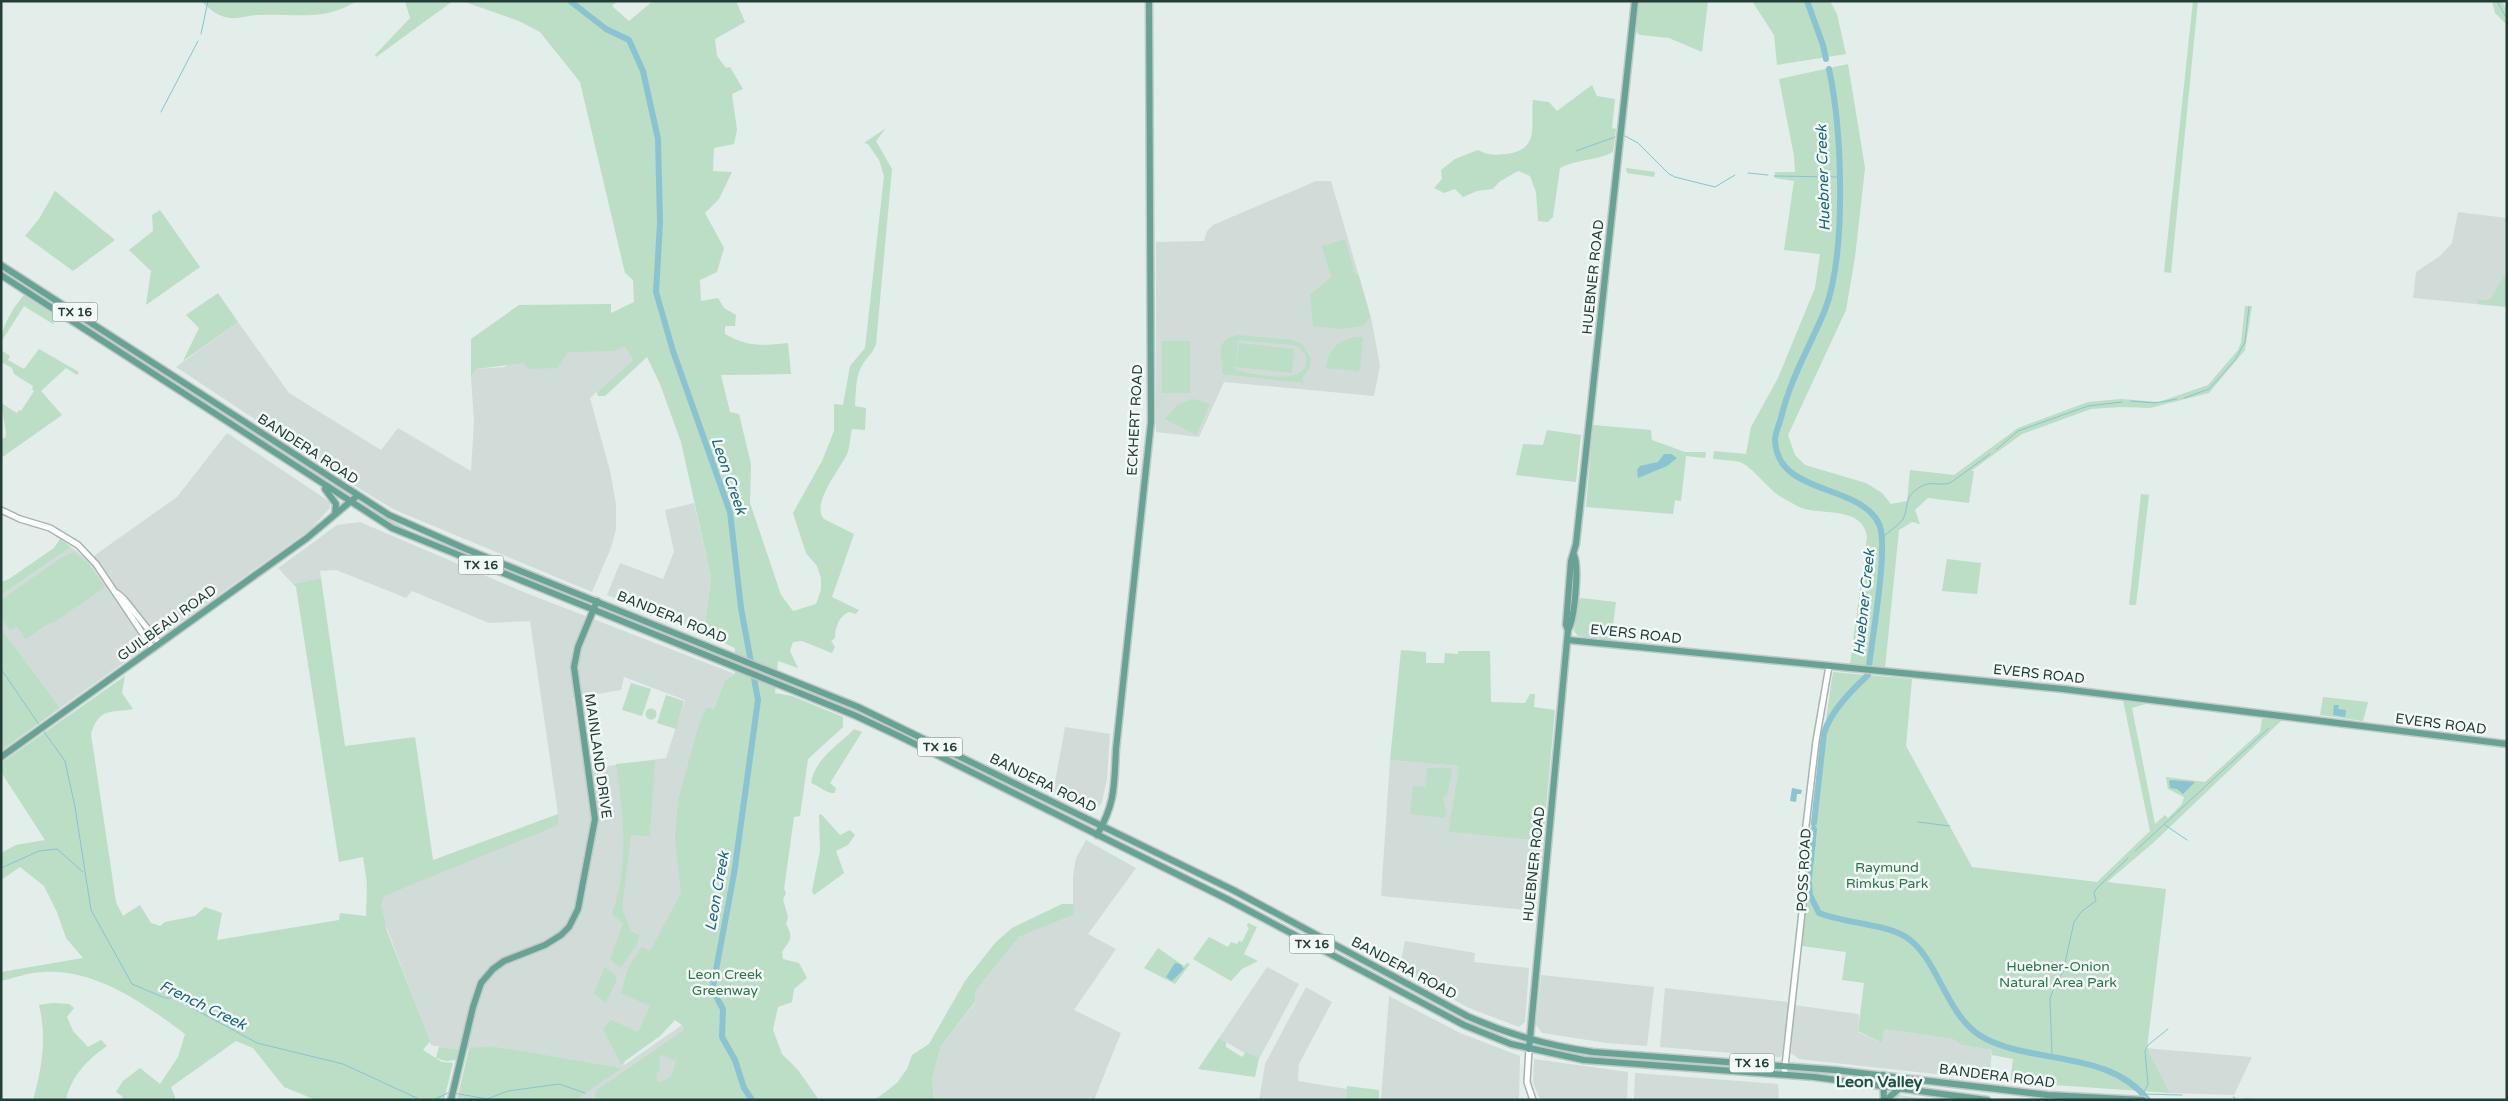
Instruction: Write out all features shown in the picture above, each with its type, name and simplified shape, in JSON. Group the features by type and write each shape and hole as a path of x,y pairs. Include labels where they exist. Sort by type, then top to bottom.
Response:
{"main road":[{"name":"ECKHERT ROAD","path":"1097,834 1112,804 1115,788 1117,741 1151,422 1149,1"},
{"name":"HUEBNER ROAD","path":"1529,1050 1568,630 1571,625 1574,595 1577,560 1574,555 1635,1"},
{"name":"BANDERA ROAD","path":"1,265 389,515 858,706 1233,890 1435,999 1493,1028 1566,1048 1593,1052 1785,1065 2048,1095 2143,1100"},
{"name":"BANDERA ROAD","path":"1,275 317,481 347,503 392,528 593,611 854,715 1227,899 1430,1007 1483,1033 1529,1050 1584,1060 1784,1075 1884,1085 1987,1100"},
{"path":"317,481 334,500 335,514"},
{"name":"GUILBEAU ROAD","path":"1,757 307,538 355,494"},
{"name":"MAINLAND DRIVE","path":"451,1100 476,994 485,978 504,961 545,945 560,935 573,920 580,902 595,819 574,667 577,650 597,601"},
{"name":"EVERS ROAD","path":"1568,640 2072,690 2507,744"},
{"path":"930,752 934,744"},
{"path":"1430,1007 1435,999"},
{"path":"1714,1060 1714,1070"},
{"path":"1884,1075 1885,1100"},
{"path":"1885,1100 1901,1088"}],"street":[{"path":"1,510 20,519 50,528 68,538 89,556 117,593 153,649"},
{"path":"117,593 124,598 160,644"},
{"name":"POSS ROAD","path":"1784,1075 1803,903 1803,851 1816,741 1829,666"},
{"name":"HUEBNER ROAD","path":"1529,1050 1527,1082 1533,1100"}],"shaded area":[{"path":"1316,181 1331,181 1371,317 1380,366 1374,396 1224,382 1199,437 1156,432 1156,242 1204,241 1207,231 1213,225"},
{"path":"2458,212 2507,218 2507,307 2413,298 2416,272 2440,256 2452,243"},
{"path":"238,322 289,393 381,450 398,428 471,471 474,422 471,377 476,369 505,367 525,352 624,346 633,360 590,398 610,471 616,504 616,529 611,548 592,592 395,510 363,491 176,367"},
{"path":"227,433 324,498 330,503 330,508 311,529 60,708 1,628 1,595 71,547 88,560 177,497"},
{"path":"694,503 711,577 704,634 607,595 620,563 663,579 674,552 665,510"},
{"path":"360,522 526,593 735,674 725,680 714,709 707,707 691,907 673,956 623,1066 682,1025 718,1100 576,1100 621,1068 491,1046 457,1050 431,1045 374,894 558,825 530,621 489,623 412,591 406,598 336,570 320,571 321,578 293,584 278,568 337,525","holes":["624,677 685,700 666,758 585,769 573,698 621,690"]},
{"path":"1065,727 1110,734 1107,779 1102,802 1098,808 1088,809 1053,793"},
{"path":"1390,760 1459,766 1448,832 1543,841 1536,911 1381,896"},
{"path":"1086,840 1136,868 1088,934 1116,949 1074,1010 1121,1033 1094,1100 934,1100 932,1079 941,1046 975,1003 976,990 1019,937 1073,915 1073,876 1076,858"},
{"path":"1405,941 1475,953 1474,962 1529,968 1525,1022 1519,1027 1469,1008 1399,970"},
{"path":"1267,967 1299,984 1258,1061 1219,1038"},
{"path":"1541,975 1654,987 1647,1046 1607,1043 1542,1033 1536,1025"},
{"path":"1306,987 1332,1002 1299,1064 1298,1081 1347,1089 1346,1100 1259,1100 1265,1064"},
{"path":"1665,988 1789,1002 1782,1055 1780,1057 1660,1047"},
{"path":"1389,996 1460,1033 1520,1056 1519,1100 1381,1100"},
{"path":"1794,1005 1859,1014 1858,1032 1882,1043 1884,1029 1953,1039 1961,1045 1992,1050 1989,1080 1799,1059 1791,1053"},
{"path":"2147,1048 2252,1057 2234,1095 2170,1093"},
{"path":"1534,1059 1628,1072 1627,1100 1540,1100 1533,1082"},
{"path":"1635,1073 1778,1084 1779,1100 1634,1100"},
{"path":"1899,1095 1930,1100 1891,1100"}],"green space":[{"path":"201,1 357,1 345,8 321,14 258,15 227,18"},
{"path":"405,1 453,1 376,57 375,55 410,18"},
{"name":"Leon Creek Greenway","path":"462,1 617,1 612,6 629,21 653,1 736,1 745,22 715,39 717,56 726,68 730,67 743,89 732,94 737,130 734,144 714,148 713,171 732,172 719,199 705,213 724,248 717,272 700,280 701,301 718,298 724,308 736,315 735,326 725,326 725,334 733,338 755,344 788,343 791,374 721,375 730,412 739,414 751,464 750,503 781,595 793,611 816,604 821,590 821,578 817,566 806,553 793,513 822,461 834,431 834,404 843,405 850,366 865,348 884,176 879,160 868,144 864,143 886,128 876,141 892,169 876,344 860,368 856,390 855,406 866,408 865,430 852,429 848,452 829,485 821,504 821,512 824,519 854,534 832,597 859,610 856,614 849,612 840,619 835,638 831,641 835,647 832,653 802,641 793,642 790,651 798,668 778,661 775,693 792,696 843,717 843,727 808,759 800,816 794,817 784,889 786,893 783,899 788,917 786,924 790,936 789,942 782,952 783,959 799,963 807,978 794,989 792,1002 778,1007 773,1030 782,1054 798,1070 819,1100 595,1099 596,1091 601,1087 684,1030 682,1025 675,1020 660,1036 621,1064 603,1029 611,1020 638,1032 650,1006 621,993 628,968 642,947 650,951 681,893 675,837 678,800 700,721 707,707 714,709 725,680 735,674 734,664 601,610 734,659 735,648 704,634 711,577 681,442 660,384 647,357 605,396 598,396 597,392 633,360 624,346 615,351 568,352 557,368 529,369 524,363 476,369 471,377 471,339 519,305 611,304 611,313 634,302 633,280 625,273 580,82 540,32 519,21","holes":["663,1055 672,1060 676,1059 671,1075 667,1079 658,1082 656,1074 660,1069 659,1056"]},
{"path":"1639,1 1708,1 1702,52 1669,38 1640,35 1636,32"},
{"path":"1752,1 1830,1 1837,14 1846,54 1777,65 1774,35"},
{"path":"2193,1 2198,1 2171,273 2164,272"},
{"path":"2492,1 2502,1 2507,10 2507,25 2495,13"},
{"path":"1848,64 1865,168 1855,257 1846,310 1788,435 1795,455 1805,465 1866,483 1882,493 1891,504 1907,501 1910,470 1954,475 2018,428 2088,402 2121,399 2159,402 2208,385 2238,350 2241,343 2245,306 2252,306 2245,350 2209,393 2150,408 2091,409 2022,434 1971,471 1974,471 1969,503 1928,498 1915,510 1920,524 1912,522 1899,530 1885,668 1850,665 1867,537 1864,527 1858,520 1849,516 1799,507 1778,495 1744,464 1737,461 1713,459 1714,451 1746,454 1751,427 1778,378 1815,288 1820,254 1784,250 1794,181 1775,178 1775,172 1795,172 1794,156 1779,79"},
{"path":"1592,85 1597,96 1615,99 1612,128 1616,129 1613,152 1560,168 1553,217 1548,222 1538,221 1536,192 1530,176 1518,171 1499,182 1493,189 1477,191 1463,197 1455,189 1444,193 1434,188 1442,179 1441,170 1455,159 1478,150 1499,155 1518,151 1525,147 1532,134 1533,100 1549,102 1557,111"},
{"path":"1626,168 1655,172 1654,177 1627,173"},
{"path":"55,191 115,240 73,271 25,236 39,219"},
{"path":"160,210 200,267 146,305 151,271 129,250 153,231 152,215"},
{"path":"1345,239 1354,270 1352,271 1359,276 1370,317 1363,326 1342,329 1313,326 1310,295 1331,277 1322,246"},
{"path":"2507,271 2507,307 2478,304 2478,299 2486,301 2491,298"},
{"path":"218,293 238,322 183,361 199,328 186,315"},
{"path":"24,295 57,317 53,324 24,306 1,342 6,323"},
{"path":"1238,335 1292,340 1302,344 1311,359 1309,369 1302,378 1304,383 1222,374 1222,345 1224,341","holes":["1238,340 1299,347 1305,354 1306,365 1301,372 1280,377 1235,370"]},
{"path":"1363,337 1360,369 1357,371 1326,368 1330,354 1338,344 1349,338"},
{"path":"1162,341 1190,341 1190,393 1162,393"},
{"path":"1239,343 1294,349 1292,373 1236,367"},
{"path":"39,349 79,372 77,375 66,368 41,391 62,415 1,458 1,438 5,438 6,433 1,403 17,413 19,410 21,411 34,391 32,389 33,386 14,374 12,368 1,362 1,350 10,356 8,360 24,369"},
{"path":"1193,399 1210,404 1196,435 1165,419 1179,404"},
{"path":"1593,425 1651,430 1652,440 1685,452 1706,452 1705,458 1686,456 1681,501 1675,500 1673,514 1586,507"},
{"path":"1547,430 1581,435 1576,482 1516,475 1523,444 1543,445"},
{"path":"2141,494 2149,495 2136,605 2129,605"},
{"path":"357,502 416,534 588,602 587,604 392,525"},
{"path":"60,539 71,547 1,595 1,582 9,579 54,548"},
{"path":"74,552 87,562 105,587 26,639 17,627 10,630 1,618 1,600 61,558"},
{"path":"1947,559 1981,563 1977,594 1942,591"},
{"path":"321,578 345,746 415,737 433,860 558,814 558,825 384,896 381,905 387,931 430,1041 423,1050 442,1062 453,1063 444,1100 316,1100 284,1087 253,1048 236,1041 171,1087 176,1100 123,1100 122,1096 116,1092 123,1081 140,1068 160,1084 178,1057 185,1034 136,1000 100,982 82,976 62,972 38,972 1,981 1,972 83,958 66,938 57,912 44,886 20,867 1,880 1,853 16,845 45,840 1,772 1,763 125,676 122,693 133,709 106,713 98,720 91,734 116,902 123,916 140,905 151,923 160,926 165,922 195,916 205,907 222,913 217,940 339,920 340,913 366,916 367,883 363,857 339,862 296,587 293,584"},
{"path":"1581,598 1616,602 1611,640 1578,636 1574,631 1578,600"},
{"path":"1,628 60,708 1,751"},
{"path":"1401,650 1426,652 1426,663 1444,663 1445,653 1458,654 1458,651 1490,651 1491,702 1525,703 1530,694 1535,694 1534,707 1555,710 1543,841 1448,832 1459,766 1390,760"},
{"path":"1833,672 1912,679 1906,746 1972,867 2097,882 2150,831 2123,700 2146,704 2132,708 2155,824 2165,815 2168,818 2182,804 2184,797 2168,789 2166,777 2205,782 2260,732 2262,719 2283,719 2153,843 2107,882 2166,889 2147,1048 2170,1093 2010,1082 2013,1059 1992,1055 1992,1050 1961,1045 1953,1039 1884,1029 1882,1043 1858,1031 1864,983 1842,980 1846,952 1802,946 1807,851"},
{"path":"631,683 651,689 642,716 622,710"},
{"path":"666,695 684,701 676,729 657,723"},
{"path":"2323,697 2368,702 2363,721 2320,715"},
{"path":"651,708 657,714 651,720 645,714"},
{"path":"854,729 862,732 830,783 836,788 835,793 811,783 813,774 822,759"},
{"path":"655,760 650,836 631,835 622,909 631,931 639,935 638,942 622,966 619,967 610,959 623,924 612,913 618,895 623,858 623,820 616,764"},
{"path":"1427,768 1451,768 1447,795 1443,797 1446,814 1444,818 1410,814 1413,786 1426,787"},
{"path":"819,814 840,835 850,830 855,835 848,845 836,851 844,873 814,895 812,891 820,851"},
{"path":"1062,904 1075,904 1073,915 1019,937 976,990 975,1002 941,1046 932,1079 934,1100 875,1100 897,1083 907,1069 912,1055 929,1044 965,981 995,943 1012,928"},
{"path":"1248,923 1257,927 1244,954 1258,961 1242,969 1231,981 1193,959 1209,937 1228,947 1231,942 1237,944 1239,941 1242,942 1249,928 1247,926"},
{"path":"1158,948 1184,966 1187,963 1190,964 1175,984 1144,968"},
{"path":"605,967 617,979 606,1003 594,993"},
{"path":"53,1003 69,1004 74,1008 67,1017 73,1031 88,1047 101,1040 107,1046 81,1069 68,1091 66,1100 33,1100 39,1077 43,1041 39,1005"},
{"path":"1219,1038 1226,1042 1226,1047 1242,1057 1246,1052 1259,1058 1255,1077 1198,1069"},
{"path":"491,1046 622,1068 576,1100 457,1100 469,1048"},
{"path":"439,1047 459,1050 456,1060 446,1061 436,1058"},
{"path":"1347,1086 1379,1090 1379,1100 1346,1100"}],"water":[{"path":"1664,454 1671,454 1677,458 1667,466 1638,478 1637,470 1640,466 1658,462"},
{"path":"2334,705 2339,705 2338,709 2346,710 2345,717 2333,715"},
{"path":"2169,781 2195,782 2183,794 2177,789 2170,788"},
{"path":"1792,788 1802,790 1801,794 1797,794 1796,802 1790,801"},
{"path":"1175,963 1180,964 1184,969 1172,981 1166,977"}],"waterway":[{"path":"201,34 208,1"},
{"name":"Leon Creek","path":"570,1 606,29 629,40 643,71 658,139 660,223 656,292 673,351 730,512 741,608 758,700 734,874 712,991 715,996"},
{"name":"Huebner Creek","path":"1807,1 1823,45 1826,59"},
{"path":"2497,1 2507,19"},
{"path":"161,112 198,41"},
{"name":"Huebner Creek","path":"1829,69 1837,124 1839,157 1840,191 1837,256 1825,310 1790,390 1775,440 1779,458 1789,471 1804,480 1855,501 1869,511 1879,524 1882,534 1881,570 1869,666"},
{"path":"1625,136 1638,143 1669,174 1675,177 1715,187 1735,175"},
{"path":"1576,151 1615,137"},
{"path":"1748,173 1768,175"},
{"path":"1774,176 1838,177"},
{"path":"2184,398 2209,389 2235,360 2245,342 2249,307"},
{"path":"2131,401 2155,403 2177,399"},
{"path":"1997,449 2018,431 2088,406 2122,402"},
{"path":"1882,538 1903,519 1909,498 1916,490 1929,484 1950,483 1990,454"},
{"name":"French Creek","path":"1,669 40,726"},
{"name":"Huebner Creek","path":"1814,823 1824,733 1837,709 1868,675"},
{"path":"2135,851 2269,728"},
{"name":"French Creek","path":"42,729 65,761 75,807 91,910 132,984 165,998 174,998 257,1043 343,1064 421,1100"},
{"path":"1918,822 1950,826"},
{"path":"2165,825 2187,840"},
{"name":"Huebner Creek","path":"1809,878 1814,829"},
{"path":"1,868 39,851 57,849 83,872"},
{"path":"2052,1056 2050,999 2055,984 2063,972 2074,922 2082,911 2096,901 2094,893 2096,889 2128,858"},
{"name":"Huebner Creek","path":"1809,883 1810,895 1819,913 1887,929 1906,937 1918,947 1928,960 1952,1005 1962,1019 1974,1031 1988,1040 2029,1053 2094,1066 2114,1073 2132,1084 2148,1100"},
{"name":"Leon Creek","path":"718,1000 723,1009 722,1037 735,1060 744,1088 752,1100"},
{"path":"2168,1029 2148,1045 2145,1051 2148,1084 2143,1094 2182,1095"},
{"name":"French Creek","path":"454,1093 487,1099 508,1091 559,1084 585,1093"},
{"name":"French Creek","path":"433,1100 450,1092"},
{"path":"2245,1099 2261,1100"}],"district":[{"name":"Leon Valley","path":"1879,1082"}],"park label":[{"name":"Raymund Rimkus Park","path":"1887,876"},
{"name":"Huebner-Onion Natural Area Park","path":"2058,974"}]}
